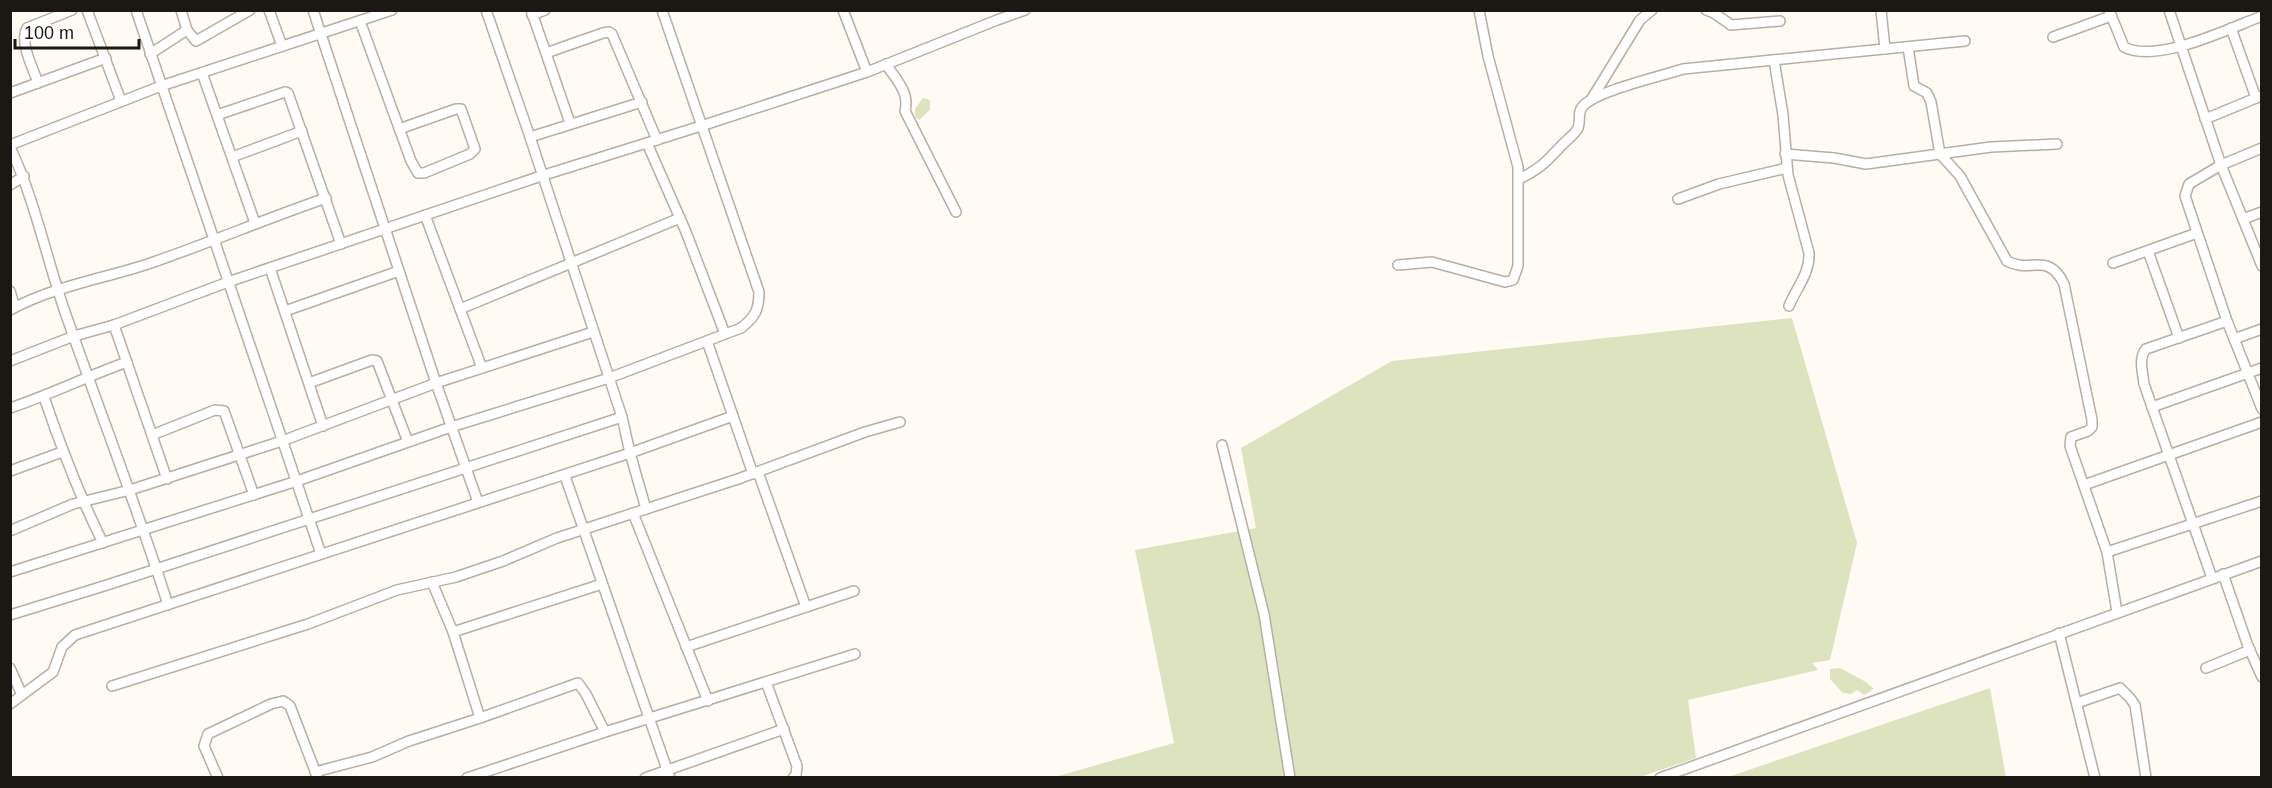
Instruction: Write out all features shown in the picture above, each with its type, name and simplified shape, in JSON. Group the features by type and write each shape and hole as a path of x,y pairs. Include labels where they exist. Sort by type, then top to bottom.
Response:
{"street":[{"path":"38,83 25,42 25,32 27,28 72,10"},
{"path":"87,10 121,101"},
{"path":"136,10 321,554"},
{"path":"181,10 187,30 196,41 250,10"},
{"path":"269,10 282,46"},
{"path":"314,10 436,383 478,502"},
{"path":"168,605 144,529 58,290 24,176 10,146 161,86 392,10"},
{"path":"486,10 622,417 646,509"},
{"path":"545,10 531,13 570,123"},
{"path":"10,572 254,495 408,442 609,378 741,328 753,319 759,307 759,292 662,10"},
{"path":"843,10 867,72"},
{"path":"10,361 74,336 114,325 228,282 425,215 867,72 1025,10"},
{"path":"1398,265 1432,262 1505,282 1513,280 1518,266 1519,179 1516,156 1488,56 1479,10"},
{"path":"1519,179 1546,163 1578,128 1580,110 1591,100 1641,15 1652,10"},
{"path":"1706,10 1731,25 1780,21"},
{"path":"1881,10 1886,49"},
{"path":"2169,10 2221,165 2262,266"},
{"path":"2053,37 2110,13 2124,47 2133,51 2180,48 2262,16"},
{"path":"360,21 399,129 414,169 418,173 470,154 475,149 461,109 399,129"},
{"path":"2205,119 2259,97 2231,28"},
{"path":"150,54 187,30"},
{"path":"546,53 609,32 615,40 642,102 652,142 725,334"},
{"path":"1591,100 1683,69 1965,41"},
{"path":"1908,47 1914,86 1927,93 1931,102 1940,154 1960,176 2007,261 2020,265 2046,264 2053,268 2064,284 2092,420 2092,427 2088,431 2071,436 2070,446 2107,552 2117,612"},
{"path":"10,93 106,58"},
{"path":"1774,60 1783,115 1787,168 1810,262 1809,270 1789,306"},
{"path":"886,64 905,93 908,101 905,111 956,212"},
{"path":"202,73 255,223"},
{"path":"217,115 287,92 341,244"},
{"path":"530,137 642,102"},
{"path":"231,156 302,130"},
{"path":"1785,154 1866,164 1991,147 2057,144"},
{"path":"2262,148 2221,165 2189,184 2185,196 2227,321 2262,409"},
{"path":"1678,199 1719,184 1787,168"},
{"path":"10,185 24,176"},
{"path":"10,291 13,308 58,290 129,270 215,241 255,223 326,198"},
{"path":"2243,219 2262,212"},
{"path":"425,215 482,368"},
{"path":"460,309 680,218"},
{"path":"2113,263 2197,233"},
{"path":"2148,251 2179,338"},
{"path":"270,268 323,426"},
{"path":"285,311 399,271"},
{"path":"2212,578 2144,384 2142,353 2146,349 2227,321"},
{"path":"114,325 167,479"},
{"path":"2234,339 2262,329"},
{"path":"11,529 73,504 167,479 282,441 436,383 593,332"},
{"path":"706,341 806,607"},
{"path":"309,383 375,360 379,364 408,442"},
{"path":"10,408 44,397 88,376 127,362"},
{"path":"2152,407 2262,368"},
{"path":"44,397 62,452 103,543"},
{"path":"152,435 215,410 221,410 225,414 254,495"},
{"path":"10,704 52,672 62,647 75,636 478,502 565,476 733,416"},
{"path":"10,615 622,417"},
{"path":"112,686 308,624 397,590 456,578 583,529 756,473 865,432 900,422"},
{"path":"2084,485 2262,422"},
{"path":"1222,445 1264,614 1290,777"},
{"path":"10,471 62,452"},
{"path":"565,476 668,774"},
{"path":"2107,552 2262,501"},
{"path":"633,513 708,701"},
{"path":"1660,777 2261,562"},
{"path":"2223,574 2262,677"},
{"path":"432,582 453,632 480,718"},
{"path":"453,632 602,584"},
{"path":"686,647 854,591"},
{"path":"2059,633 2095,777"},
{"path":"2206,668 2250,650"},
{"path":"467,777 855,654"},
{"path":"10,668 21,695"},
{"path":"766,682 797,766 796,775 793,777"},
{"path":"218,777 204,746 208,734 271,704 283,701 290,706 316,775 578,683 582,686 605,732"},
{"path":"2076,703 2120,688 2130,698 2137,713 2146,777"},
{"path":"645,777 668,774 784,729"}],"green space":[{"path":"923,98 930,100 930,110 919,120 915,117 915,109"},
{"path":"1792,318 1857,543 1830,660 1812,663 1818,670 1688,700 1696,758 1637,778 1051,778 1174,743 1135,550 1256,528 1241,448 1392,361"},
{"path":"1840,668 1874,689 1864,695 1857,690 1851,694 1843,693 1830,679 1830,669"},
{"path":"1990,688 2006,777 1728,777"}]}
